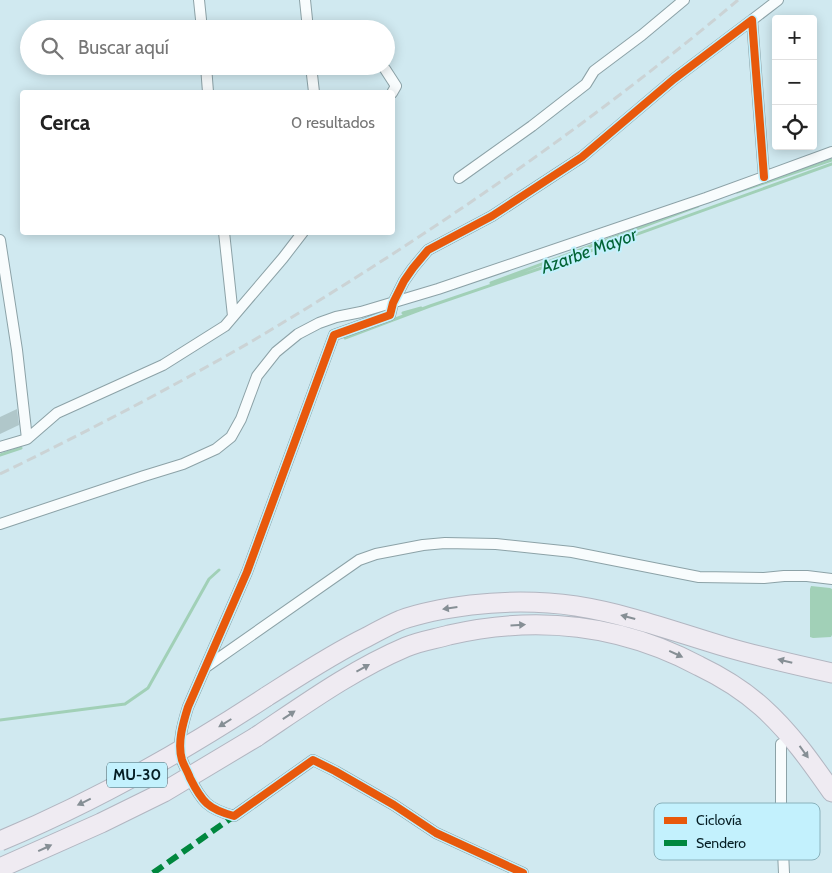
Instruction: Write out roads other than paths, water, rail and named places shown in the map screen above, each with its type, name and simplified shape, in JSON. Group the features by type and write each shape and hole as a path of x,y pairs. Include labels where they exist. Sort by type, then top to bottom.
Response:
{"highway":[{"name":"MU-30","path":"0,840 81,804 149,769 200,739 290,681 384,627 420,614 446,608 525,602 576,606 621,615 727,647 832,673"},
{"name":"MU-30","path":"0,868 101,823 164,792 256,737 365,667 406,647 482,628 556,625 594,630 660,647 677,654 726,680 762,707 798,745 832,792"}],"street":[{"path":"199,0 201,20"},
{"path":"305,0 307,20"},
{"path":"459,178 532,126 586,84 594,71 684,0"},
{"path":"523,873 436,833 386,800 313,760 234,816 220,812 206,804 198,793 182,760 180,742 183,721 247,572 334,335 390,315 393,303 404,281 428,250 492,216 582,157 674,79 778,0"},
{"path":"752,20 764,177"},
{"path":"207,75 208,90"},
{"path":"312,75 314,90"},
{"path":"389,75 396,86 394,90"},
{"path":"0,524 184,464 216,449 231,437 241,419 257,376 276,352 298,334 319,323 438,289 832,152"},
{"path":"224,235 233,316"},
{"path":"0,447 27,438 57,413 163,365 225,326 301,235"},
{"path":"0,240 17,350 27,438"},
{"path":"205,668 359,560 376,554 423,545 445,543 496,544 572,552 699,577 764,578 807,576 832,579"},
{"path":"781,744 781,803"},
{"path":"783,860 784,873"}],"waterway":[{"path":"737,192 832,160"},
{"name":"Azarbe Mayor","path":"345,338 430,306 568,259 832,164"},
{"path":"491,283 698,206"},
{"name":"Azarbe Mayor","path":"403,313 421,308"},
{"path":"0,455 21,448"},
{"path":"0,720 125,704 148,688 209,579 219,570"}],"railway":[{"path":"0,474 223,358 380,262 442,222 564,137 681,47 738,0"}]}
